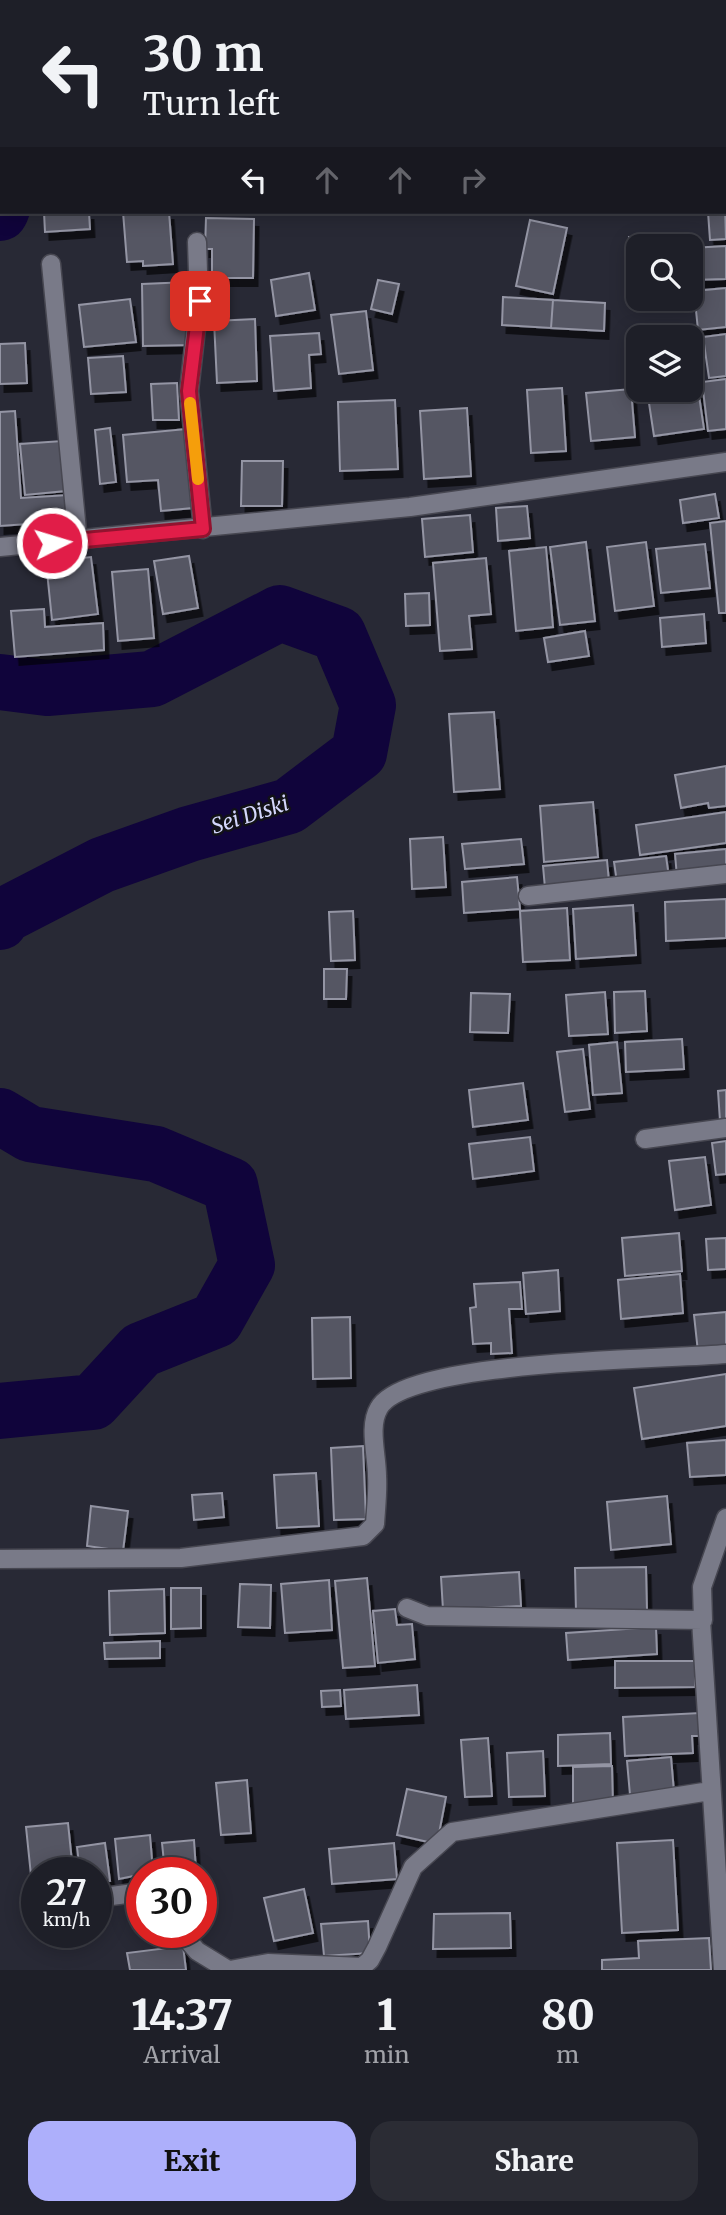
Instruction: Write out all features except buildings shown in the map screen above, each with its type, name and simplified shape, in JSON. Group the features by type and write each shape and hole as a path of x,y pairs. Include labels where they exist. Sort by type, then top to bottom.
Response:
{"street":[{"path":"197,242 200,301 189,391 203,529"},
{"path":"51,264 79,541"},
{"path":"0,547 410,507 726,462"},
{"path":"528,896 726,874"},
{"path":"645,1139 726,1128"},
{"path":"0,1559 181,1558 363,1536 375,1524 378,1479 373,1420 380,1405 395,1392 445,1376 505,1369 726,1354"},
{"path":"723,1970 701,1620 702,1587 726,1518"},
{"path":"407,1608 428,1616 703,1620"},
{"path":"194,1948 229,1970 268,1963 362,1968 377,1947 413,1867 452,1832 710,1791"}],"waterway":[{"name":"Sei Diski","path":"0,682 47,688 152,679 280,613 338,634 368,705 359,753 289,806 189,834 102,865 3,916 0,922"},
{"name":"Sei Diski","path":"0,1116 30,1134 156,1154 230,1185 247,1265 216,1320 141,1350 93,1402 0,1411"}],"slow traffic":[{"path":"190,403 198,479"}],"route":[{"path":"52,543 203,529 189,391 200,301"}]}
